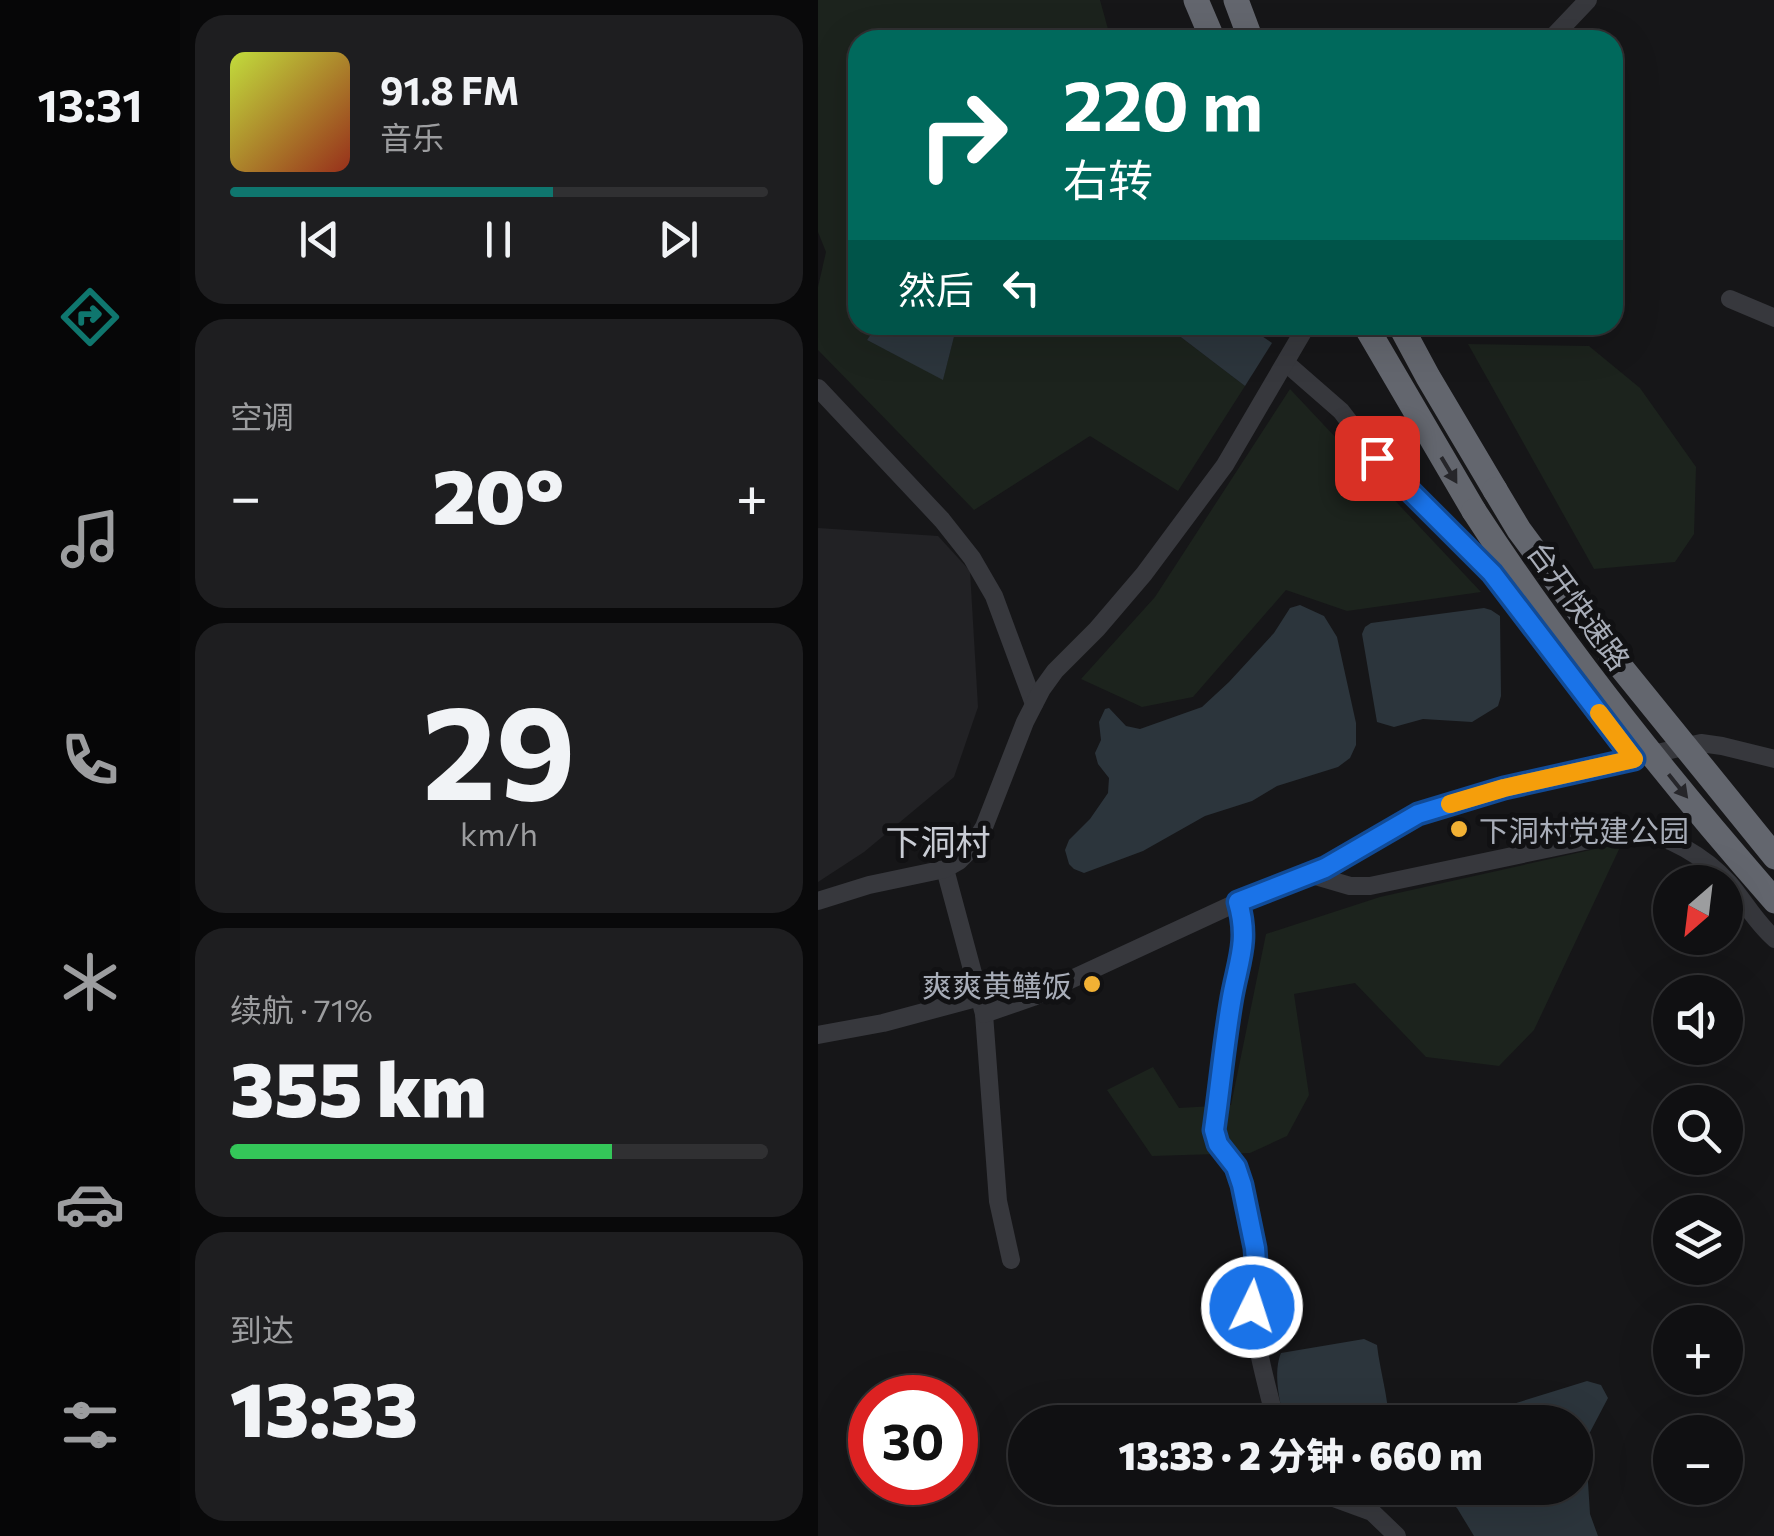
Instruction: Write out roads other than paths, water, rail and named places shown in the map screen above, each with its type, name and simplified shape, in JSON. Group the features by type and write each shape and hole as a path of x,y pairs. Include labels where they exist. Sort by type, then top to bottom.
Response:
{"highway":[{"path":"1196,0 1210,30"},
{"path":"1236,0 1247,30"},
{"name":"台开快速路","path":"1370,335 1474,511 1589,674 1774,901"},
{"name":"台开快速路","path":"1405,335 1518,530 1600,640 1774,857"}],"street":[{"path":"1560,30 1588,0"},
{"path":"1730,299 1774,318"},
{"path":"818,902 870,885 946,869 969,851 984,827 1034,704 1055,672 1132,588 1181,526 1225,465 1301,335"},
{"path":"1286,362 1341,411 1377,458 1492,573 1634,759"},
{"path":"818,388 942,520 972,558 994,596 1034,704"},
{"path":"818,1035 1033,996 1238,902 1325,868 1428,810 1504,788 1701,743 1774,759"},
{"path":"1309,874 1342,884 1370,886 1632,831 1672,842 1707,865"},
{"path":"946,869 982,1006 998,1201 1011,1260"},
{"path":"1743,885 1774,893"},
{"path":"1238,902 1244,938 1214,1130 1218,1144 1240,1173 1246,1200 1256,1262 1250,1287 1252,1307 1272,1405"},
{"path":"1743,903 1774,939"},
{"path":"1352,1505 1372,1512 1396,1536"}],"place":[{"name":"下洞村党建公园","path":"1459,829"},
{"name":"爽爽黄鳝饭","path":"1092,984"}],"district":[{"name":"下洞村","path":"938,840"}]}
